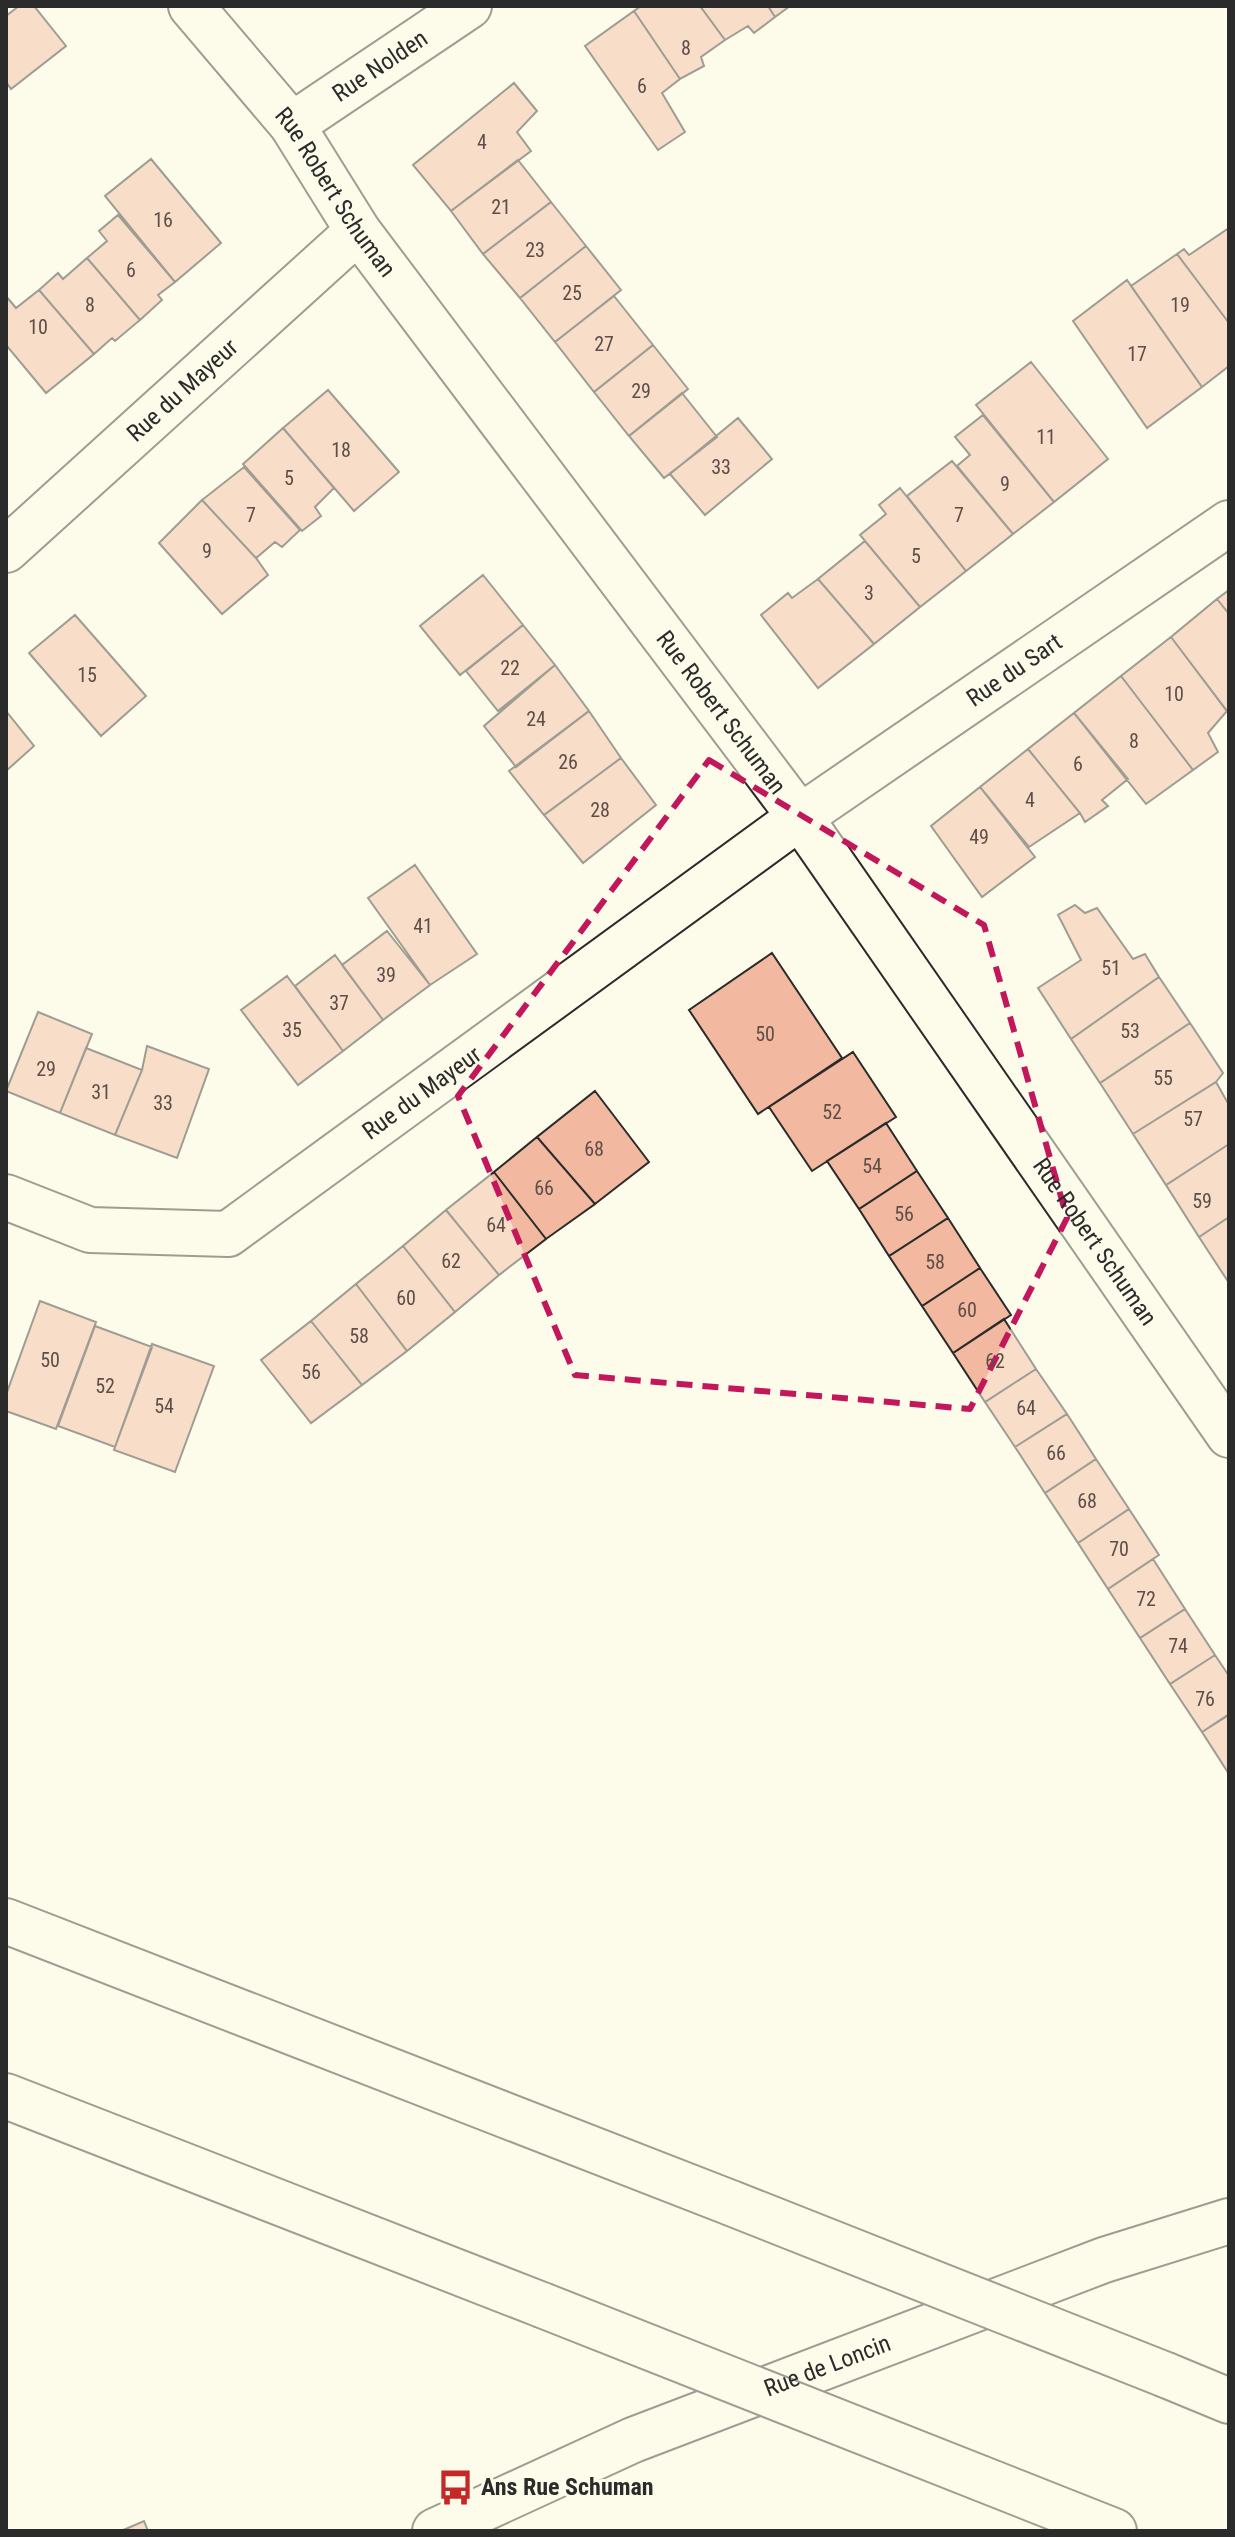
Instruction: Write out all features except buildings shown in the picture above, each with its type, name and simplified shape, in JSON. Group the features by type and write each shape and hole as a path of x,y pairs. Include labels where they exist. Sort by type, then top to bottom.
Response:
{"main road":[{"name":"Rue Robert Schuman","path":"191,6 292,125 358,231 800,817 1229,1435"},
{"name":"Rue Nolden","path":"292,125 469,6"},
{"name":"Rue du Mayeur","path":"6,550 358,231"},
{"name":"Rue du Sart","path":"800,817 1229,523"},
{"name":"Rue du Mayeur","path":"6,1197 90,1230 228,1234 800,817"},
{"path":"6,1921 1229,2401"},
{"path":"6,2096 1114,2531"},
{"name":"Rue de Loncin","path":"435,2531 633,2440 1104,2260 1229,2221"}],"highlighted area":[{"path":"709,760 984,925 1067,1218 970,1409 575,1375 458,1096"}],"place":[{"name":"Ans Rue Schuman","path":"455,2487"}]}
